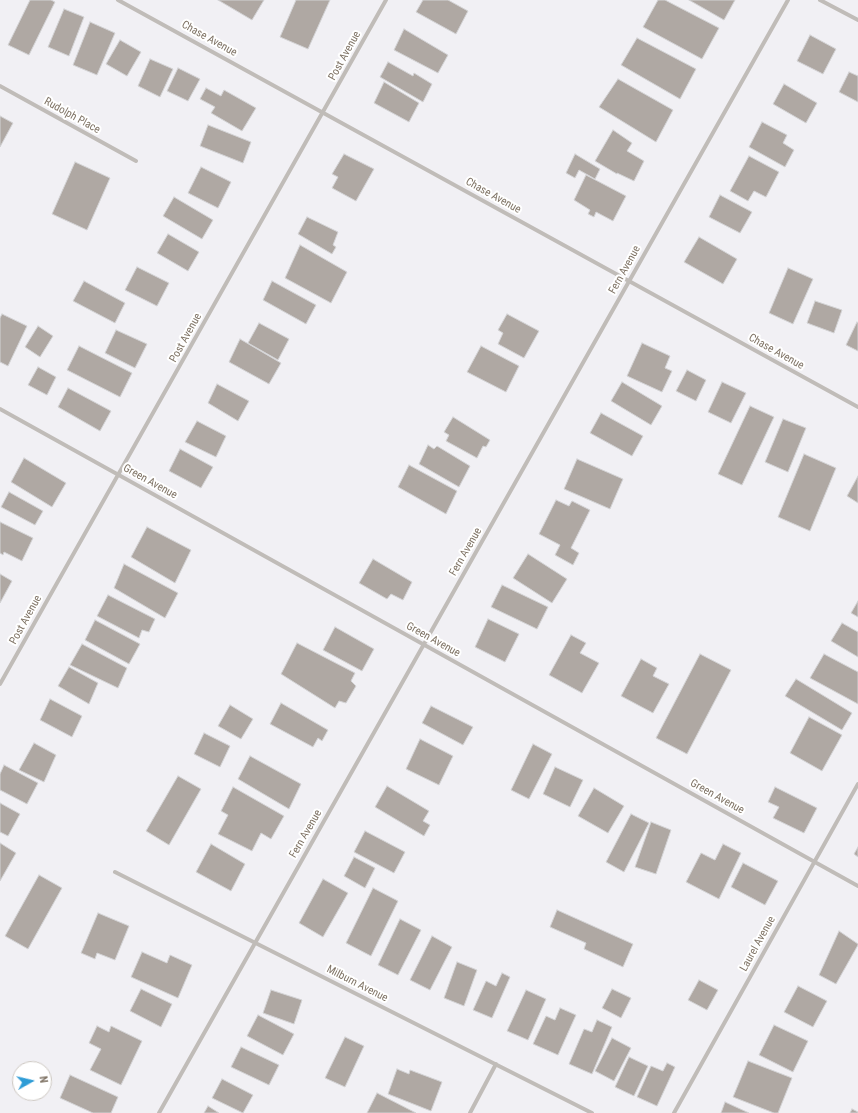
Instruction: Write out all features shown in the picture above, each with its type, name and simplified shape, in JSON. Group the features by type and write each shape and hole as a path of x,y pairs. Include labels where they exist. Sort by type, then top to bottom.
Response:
{"street":[{"name":"Chase Avenue","path":"118,0 858,407"},
{"name":"Post Avenue","path":"0,684 386,0"},
{"name":"Fern Avenue","path":"159,1113 788,0"},
{"path":"820,0 858,20"},
{"name":"Rudolph Place","path":"0,86 136,161"},
{"name":"Green Avenue","path":"0,410 858,886"},
{"name":"Laurel Avenue","path":"674,1113 858,784"},
{"name":"Milburn Avenue","path":"115,872 592,1113"},
{"path":"470,1113 496,1064"}],"building":[{"path":"30,0 51,0 55,2 29,55 8,45"},
{"path":"218,0 264,0 252,20"},
{"path":"296,0 330,0 308,49 280,37"},
{"path":"423,0 448,0 468,11 456,34 416,12"},
{"path":"658,0 665,0 719,28 702,59 643,27"},
{"path":"689,0 735,0 724,20"},
{"path":"64,9 84,17 69,56 48,47"},
{"path":"90,22 115,33 97,75 73,65"},
{"path":"404,29 448,55 438,73 394,50"},
{"path":"810,35 836,49 823,74 797,61"},
{"path":"637,38 696,69 680,99 621,65"},
{"path":"120,40 141,52 127,76 106,64"},
{"path":"150,59 173,69 160,97 138,86"},
{"path":"388,62 413,76 414,73 432,84 423,102 380,77"},
{"path":"178,68 200,79 188,101 167,91"},
{"path":"849,72 858,76 858,102 839,92"},
{"path":"618,79 673,110 656,142 599,107"},
{"path":"384,82 419,103 409,122 374,103"},
{"path":"784,84 817,103 806,123 773,104"},
{"path":"206,88 221,96 224,90 256,108 242,131 211,113 215,107 200,99"},
{"path":"0,116 13,123 0,147"},
{"path":"762,122 787,135 783,143 794,150 785,167 749,147"},
{"path":"208,125 251,142 243,163 200,146"},
{"path":"613,130 632,143 627,151 644,161 634,181 617,174 595,161"},
{"path":"344,154 374,169 356,201 332,188 338,177 332,174"},
{"path":"575,154 600,169 595,179 579,170 575,178 566,173"},
{"path":"749,156 779,172 766,197 754,191 748,201 730,191"},
{"path":"75,162 110,178 87,230 52,214"},
{"path":"201,167 231,182 218,208 188,193"},
{"path":"586,175 626,196 613,221 596,212 594,217 588,214 590,210 574,200"},
{"path":"720,195 752,212 740,233 709,217"},
{"path":"174,197 213,220 202,239 163,216"},
{"path":"307,217 338,232 333,245 336,247 332,254 298,234"},
{"path":"168,234 199,252 188,271 157,253"},
{"path":"699,237 737,259 723,284 684,262"},
{"path":"300,245 347,272 331,303 285,278"},
{"path":"137,267 169,283 157,306 125,290"},
{"path":"788,268 813,279 793,324 769,313"},
{"path":"84,281 125,303 115,323 73,301"},
{"path":"272,281 316,305 306,324 263,300"},
{"path":"815,301 842,310 834,333 807,323"},
{"path":"2,314 27,326 8,366 0,362 0,318"},
{"path":"507,314 539,331 524,358 498,344 503,333 498,330"},
{"path":"857,322 858,323 858,351 846,345"},
{"path":"259,323 289,339 278,360 248,343"},
{"path":"38,326 53,336 40,357 25,347"},
{"path":"116,330 147,344 135,368 105,353"},
{"path":"240,339 281,363 269,384 229,362"},
{"path":"642,343 670,356 665,368 672,371 662,392 627,376"},
{"path":"79,346 132,373 120,397 67,370"},
{"path":"481,346 519,366 506,392 467,372"},
{"path":"38,367 56,377 47,395 28,385"},
{"path":"687,370 706,380 696,401 676,391"},
{"path":"622,382 662,406 651,425 611,401"},
{"path":"722,382 746,393 731,423 708,412"},
{"path":"217,384 249,401 238,421 208,403"},
{"path":"68,388 111,411 100,431 58,407"},
{"path":"750,406 774,417 742,485 718,474"},
{"path":"601,413 643,436 632,456 590,433"},
{"path":"453,417 490,440 486,447 483,446 477,458 446,441 449,435 444,432"},
{"path":"783,419 806,428 788,472 765,462"},
{"path":"197,421 226,436 216,457 185,442"},
{"path":"428,445 434,449 437,446 470,466 459,487 419,464"},
{"path":"180,449 213,467 201,488 169,471"},
{"path":"804,454 836,468 810,531 778,517"},
{"path":"24,458 66,483 52,507 11,482"},
{"path":"577,459 623,479 610,509 564,489"},
{"path":"409,465 457,491 446,514 398,487"},
{"path":"858,476 858,503 847,496"},
{"path":"9,492 43,511 35,525 1,507"},
{"path":"556,500 569,506 572,501 590,510 571,548 579,553 573,565 555,555 560,545 539,534"},
{"path":"0,522 33,538 22,561 4,552 3,555 0,553"},
{"path":"147,527 191,550 175,583 131,557"},
{"path":"528,554 567,579 552,603 513,578"},
{"path":"373,559 412,582 403,600 391,594 387,599 359,583"},
{"path":"124,564 178,593 165,618 114,588"},
{"path":"0,574 12,581 0,603"},
{"path":"502,585 548,607 537,629 491,607"},
{"path":"108,595 155,619 149,632 142,630 139,638 97,616"},
{"path":"858,601 858,617 851,613"},
{"path":"488,619 519,634 505,662 475,647"},
{"path":"95,620 140,644 129,664 85,640"},
{"path":"842,623 858,632 858,657 831,641"},
{"path":"335,627 374,649 362,671 323,650"},
{"path":"571,635 586,643 580,653 599,663 582,693 549,675"},
{"path":"297,643 355,673 351,681 356,686 346,703 339,701 335,708 281,674"},
{"path":"82,644 127,668 118,688 70,665"},
{"path":"700,654 731,670 687,754 656,738"},
{"path":"824,654 858,672 858,704 810,678"},
{"path":"641,659 657,668 653,676 669,684 653,713 621,696"},
{"path":"69,667 98,683 89,704 58,686"},
{"path":"796,679 852,713 842,730 785,696"},
{"path":"50,699 82,716 72,737 40,720"},
{"path":"281,703 328,730 322,741 318,738 313,747 270,724"},
{"path":"230,705 253,719 241,739 218,726"},
{"path":"431,706 473,727 463,745 422,723"},
{"path":"809,717 842,735 822,771 790,753"},
{"path":"204,733 230,746 220,767 194,754"},
{"path":"420,739 453,756 439,785 406,769"},
{"path":"34,743 56,755 44,782 19,770"},
{"path":"533,744 552,754 529,799 511,790"},
{"path":"250,756 301,784 289,809 238,779"},
{"path":"4,765 38,783 27,804 0,790 0,774"},
{"path":"555,767 583,780 570,807 543,794"},
{"path":"178,776 201,789 169,845 146,831"},
{"path":"387,786 429,811 423,821 430,825 424,836 375,807"},
{"path":"233,787 284,816 271,839 261,833 252,851 218,834 228,815 221,811"},
{"path":"775,787 817,808 804,833 773,818 779,807 768,802"},
{"path":"594,788 624,806 608,833 578,816"},
{"path":"0,803 20,814 8,836 0,832"},
{"path":"631,814 649,823 624,872 606,862"},
{"path":"651,822 671,830 656,874 635,867"},
{"path":"365,831 405,852 394,873 354,852"},
{"path":"0,843 16,853 0,881"},
{"path":"211,844 245,864 231,891 196,872"},
{"path":"723,844 741,853 719,899 686,882 701,853 715,860"},
{"path":"858,847 858,857 854,854"},
{"path":"354,857 375,868 365,888 344,876"},
{"path":"743,863 778,881 765,905 731,887"},
{"path":"39,875 62,888 28,949 5,936"},
{"path":"323,879 348,893 323,937 299,923"},
{"path":"373,888 398,901 371,956 346,943"},
{"path":"557,910 633,944 623,967 584,949 586,943 550,927"},
{"path":"98,913 129,926 115,960 97,953 95,959 81,953"},
{"path":"400,919 421,930 398,975 378,965"},
{"path":"839,931 858,945 836,984 819,975"},
{"path":"432,936 452,947 430,990 410,980"},
{"path":"142,952 167,963 170,955 192,965 178,998 131,977"},
{"path":"457,962 477,970 464,1006 444,998"},
{"path":"502,973 510,977 492,1018 473,1010 486,981 496,986"},
{"path":"699,980 718,990 707,1010 688,1000"},
{"path":"798,986 827,1001 813,1027 784,1012"},
{"path":"141,989 172,1004 161,1027 130,1011"},
{"path":"612,989 631,998 621,1018 602,1008"},
{"path":"271,990 302,1000 294,1024 263,1013"},
{"path":"526,990 546,999 528,1040 507,1031"},
{"path":"560,1008 576,1015 558,1055 533,1044 546,1016 555,1020"},
{"path":"258,1015 294,1034 283,1055 247,1036"},
{"path":"597,1020 612,1027 592,1074 569,1064 584,1029 592,1032"},
{"path":"774,1025 808,1041 793,1072 759,1055"},
{"path":"97,1026 109,1032 111,1026 142,1041 121,1085 90,1070 101,1049 89,1043"},
{"path":"345,1037 364,1046 345,1087 325,1078"},
{"path":"612,1038 631,1048 614,1081 595,1071"},
{"path":"241,1047 279,1065 269,1085 231,1067"},
{"path":"629,1057 648,1066 634,1096 615,1087"},
{"path":"748,1061 792,1078 778,1113 774,1113 733,1097"},
{"path":"667,1063 675,1067 657,1106 637,1097 651,1066 663,1071"},
{"path":"397,1069 409,1074 410,1070 442,1082 431,1111 388,1094"},
{"path":"70,1075 118,1097 111,1113 93,1113 60,1098"},
{"path":"222,1079 253,1095 243,1113 212,1098"},
{"path":"377,1093 416,1113 367,1113"},
{"path":"725,1102 749,1113 721,1113"},
{"path":"208,1106 219,1113 204,1113"},
{"path":"852,1109 858,1112 858,1113 850,1113"}]}
